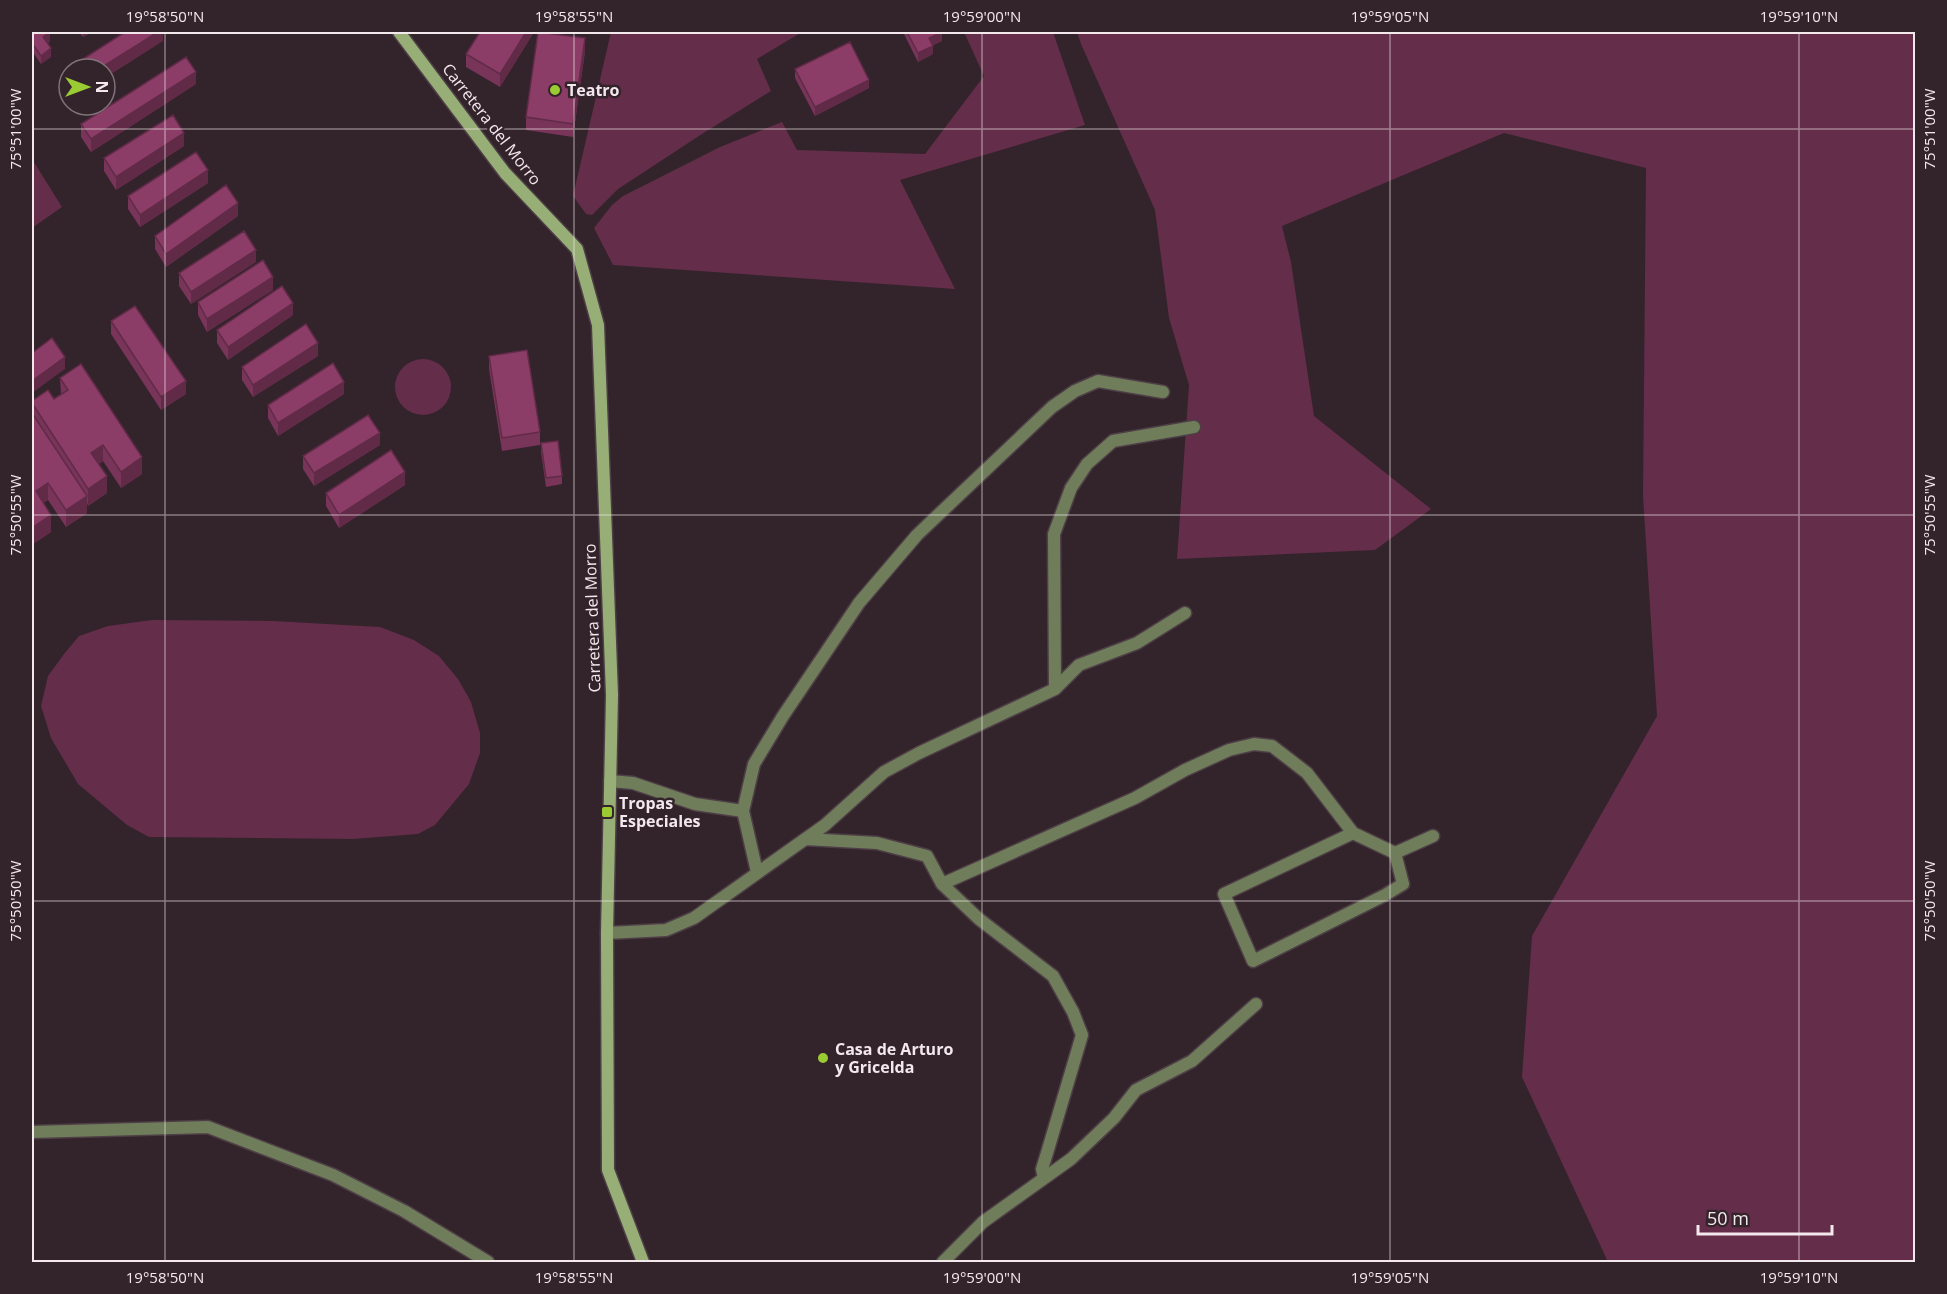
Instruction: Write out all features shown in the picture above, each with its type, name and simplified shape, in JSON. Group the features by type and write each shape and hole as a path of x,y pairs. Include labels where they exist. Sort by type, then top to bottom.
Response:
{"main road":[{"name":"Carretera del Morro","path":"399,32 506,172 577,249 598,326 612,695 607,933 608,1170 643,1263"}],"street":[{"path":"757,872 743,812 754,764 783,716 859,603 917,535 1052,407 1075,391 1098,381 1163,392"},
{"path":"1055,689 1054,534 1071,488 1088,465 1113,441 1194,427"},
{"path":"607,933 666,930 694,918 825,825 884,772 919,753 1055,689 1079,665 1137,643 1185,613"},
{"path":"942,884 1135,798 1185,770 1229,750 1254,744 1272,746 1306,772 1353,833 1395,854 1403,884 1253,961 1224,894 1353,833"},
{"path":"610,781 633,783 695,804 743,812"},
{"path":"1395,854 1433,836"},
{"path":"805,839 877,843 927,856 942,884 979,919 1053,976 1073,1012 1082,1035 1042,1169 1044,1178"},
{"path":"943,1263 983,1222 1071,1159 1106,1126 1136,1090 1192,1061 1256,1004"},
{"path":"32,1132 208,1127 333,1175 404,1211 488,1263"}],"shaded area":[{"path":"611,32 802,32 757,59 771,91 618,189 592,215 586,214 573,196"},
{"path":"964,32 1053,32 1085,125 900,180 955,289 613,265 594,228 612,205 623,196 720,147 782,122 797,150 925,154 984,76"},
{"path":"1077,32 1915,32 1915,1262 1608,1262 1522,1077 1532,936 1657,716 1643,496 1646,168 1504,133 1282,226 1291,262 1314,416 1431,509 1375,550 1177,559 1189,385 1169,318 1155,210"},
{"path":"32,159 62,207 32,228"},
{"path":"418,359 428,359 443,367 449,376 451,387 449,398 443,407 428,415 418,415 407,410 400,403 395,392 395,382 400,371 407,364"},
{"path":"152,620 273,621 380,627 414,640 439,656 458,679 471,702 480,733 480,753 469,784 435,825 418,834 353,839 149,837 127,825 78,784 51,738 41,706 48,676 79,636 108,626"}],"building":[{"path":"32,32 50,32 43,37 51,48 41,56 32,43"},
{"path":"125,32 158,32 117,58 86,57"},
{"path":"480,32 526,32 500,74 466,54"},
{"name":"Teatro","path":"538,32 585,38 573,124 526,117"},
{"path":"907,32 942,32 929,38 933,46 918,53"},
{"path":"850,42 869,80 815,107 795,69"},
{"path":"186,57 196,72 91,139 81,124 92,117 117,117 117,101"},
{"path":"173,115 184,133 116,177 104,158"},
{"path":"196,152 208,170 140,215 128,196"},
{"path":"226,185 238,203 166,254 155,236"},
{"path":"244,231 256,250 191,292 179,273"},
{"path":"263,260 273,277 207,319 198,302"},
{"path":"282,286 293,303 228,347 217,330"},
{"path":"135,306 186,381 161,397 111,321"},
{"path":"306,324 318,343 253,385 242,367"},
{"path":"52,338 65,357 32,381 32,353"},
{"path":"527,350 540,432 502,438 489,356"},
{"path":"333,363 344,382 278,423 268,405"},
{"path":"81,364 142,457 121,472 103,445 91,453 107,476 88,489 32,403 48,390 54,399 68,390 60,378"},
{"path":"32,413 87,496 66,510 48,483 36,491 51,515 33,527 32,526"},
{"path":"368,415 380,433 314,473 303,456"},
{"path":"558,441 562,476 546,478 541,443"},
{"path":"391,450 405,472 339,515 326,493"}],"place":[{"name":"Teatro","path":"555,90"},
{"name":"Tropas Especiales","path":"607,812"},
{"name":"Casa de Arturo y Gricelda","path":"823,1058"}]}
